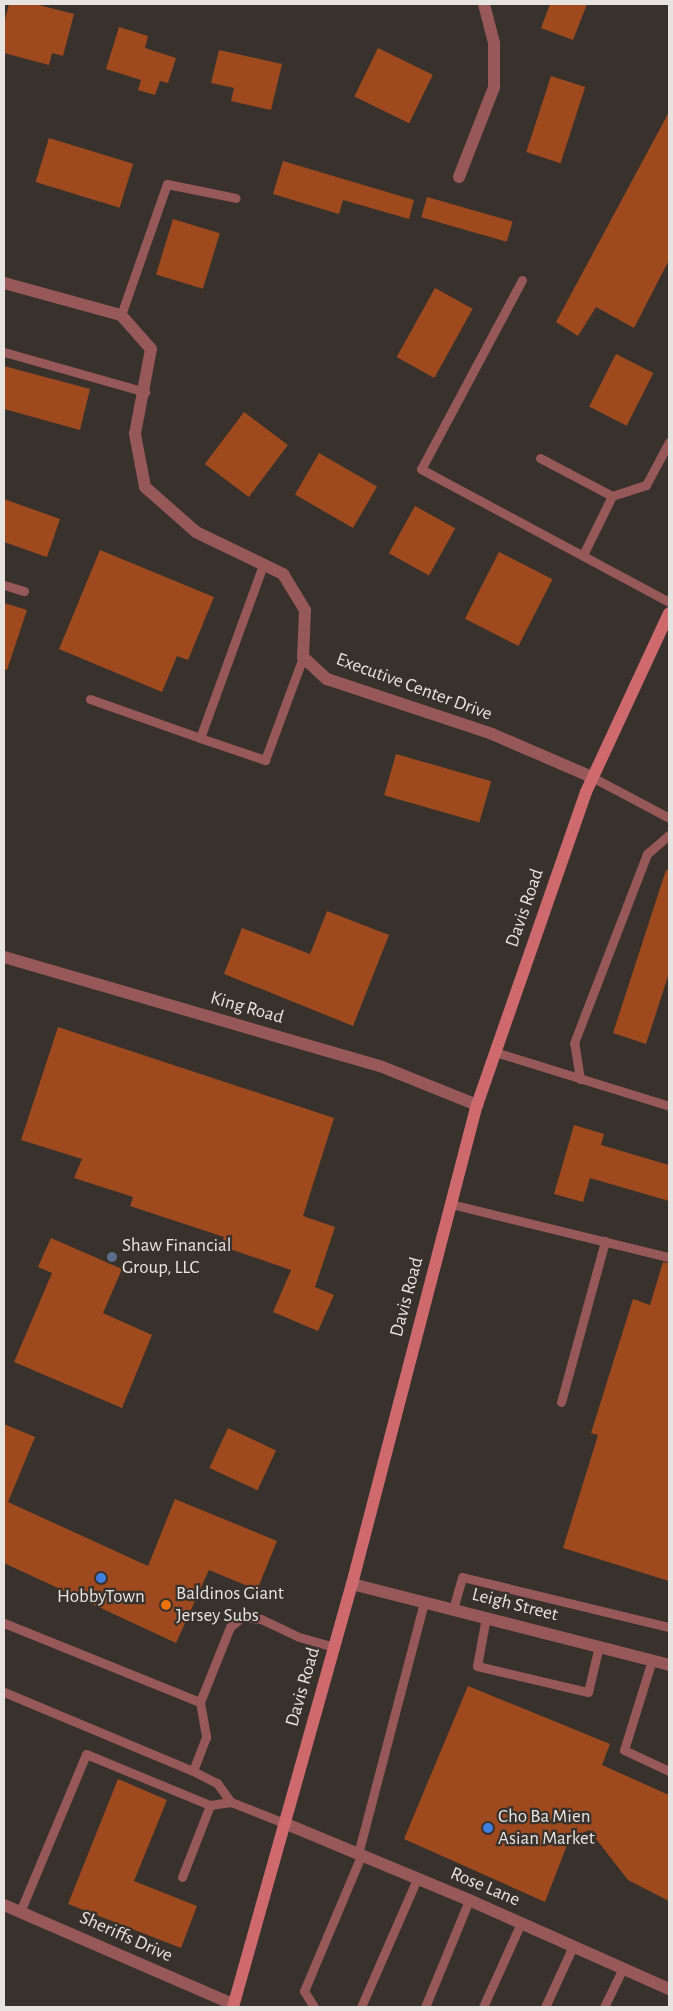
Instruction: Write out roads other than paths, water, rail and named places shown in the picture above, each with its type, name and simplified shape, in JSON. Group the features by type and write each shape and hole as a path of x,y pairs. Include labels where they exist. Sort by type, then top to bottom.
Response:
{"main road":[{"name":"Davis Road","path":"233,2006 352,1584 477,1104 592,777 669,613"}],"street":[{"path":"459,177 494,87 494,43 484,4"},
{"path":"4,283 122,315 151,348 145,392 135,434 145,487 196,532 283,574 306,610 303,657"},
{"name":"Executive Center Drive","path":"303,657 327,679 492,734 592,777"},
{"name":"King Road","path":"4,956 380,1066 477,1104"},
{"name":"Leigh Street","path":"352,1584 669,1665"},
{"name":"Rose Lane","path":"284,1823 469,1900 669,1989"},
{"name":"Sheriffs Drive","path":"4,1906 233,2006"}],"lane":[{"path":"122,315 167,184 236,198"},
{"path":"522,280 421,469 669,602"},
{"path":"4,352 145,392"},
{"path":"540,458 612,496 646,485 669,442"},
{"path":"583,555 612,496"},
{"path":"200,738 263,565"},
{"path":"4,585 24,591"},
{"path":"90,699 265,760 303,657"},
{"path":"592,777 669,818"},
{"path":"580,1079 574,1043 647,854 669,835"},
{"path":"495,1052 669,1106"},
{"path":"451,1204 669,1257"},
{"path":"562,1402 605,1242"},
{"path":"453,1609 462,1578 669,1627"},
{"path":"314,2007 304,1991 359,1855 424,1602"},
{"path":"193,1771 206,1737 200,1702 230,1627 242,1617 261,1619 299,1637 334,1647"},
{"path":"486,1617 477,1666 588,1692 599,1646"},
{"path":"4,1622 200,1702"},
{"path":"652,1660 624,1750 669,1771"},
{"path":"4,1692 193,1771 217,1783 231,1802"},
{"path":"20,1912 86,1754 210,1805 231,1802 284,1823"},
{"path":"182,1877 210,1805"},
{"path":"361,2007 417,1878"},
{"path":"425,2007 469,1900"},
{"path":"482,2007 521,1923"},
{"path":"545,2007 573,1946"},
{"path":"604,2007 623,1968"}],"place":[{"name":"Shaw Financial Group, LLC","path":"112,1257"},
{"name":"HobbyTown","path":"101,1578"},
{"name":"Baldinos Giant Jersey Subs","path":"166,1605"},
{"name":"Cho Ba Mien Asian Market","path":"488,1828"}]}
